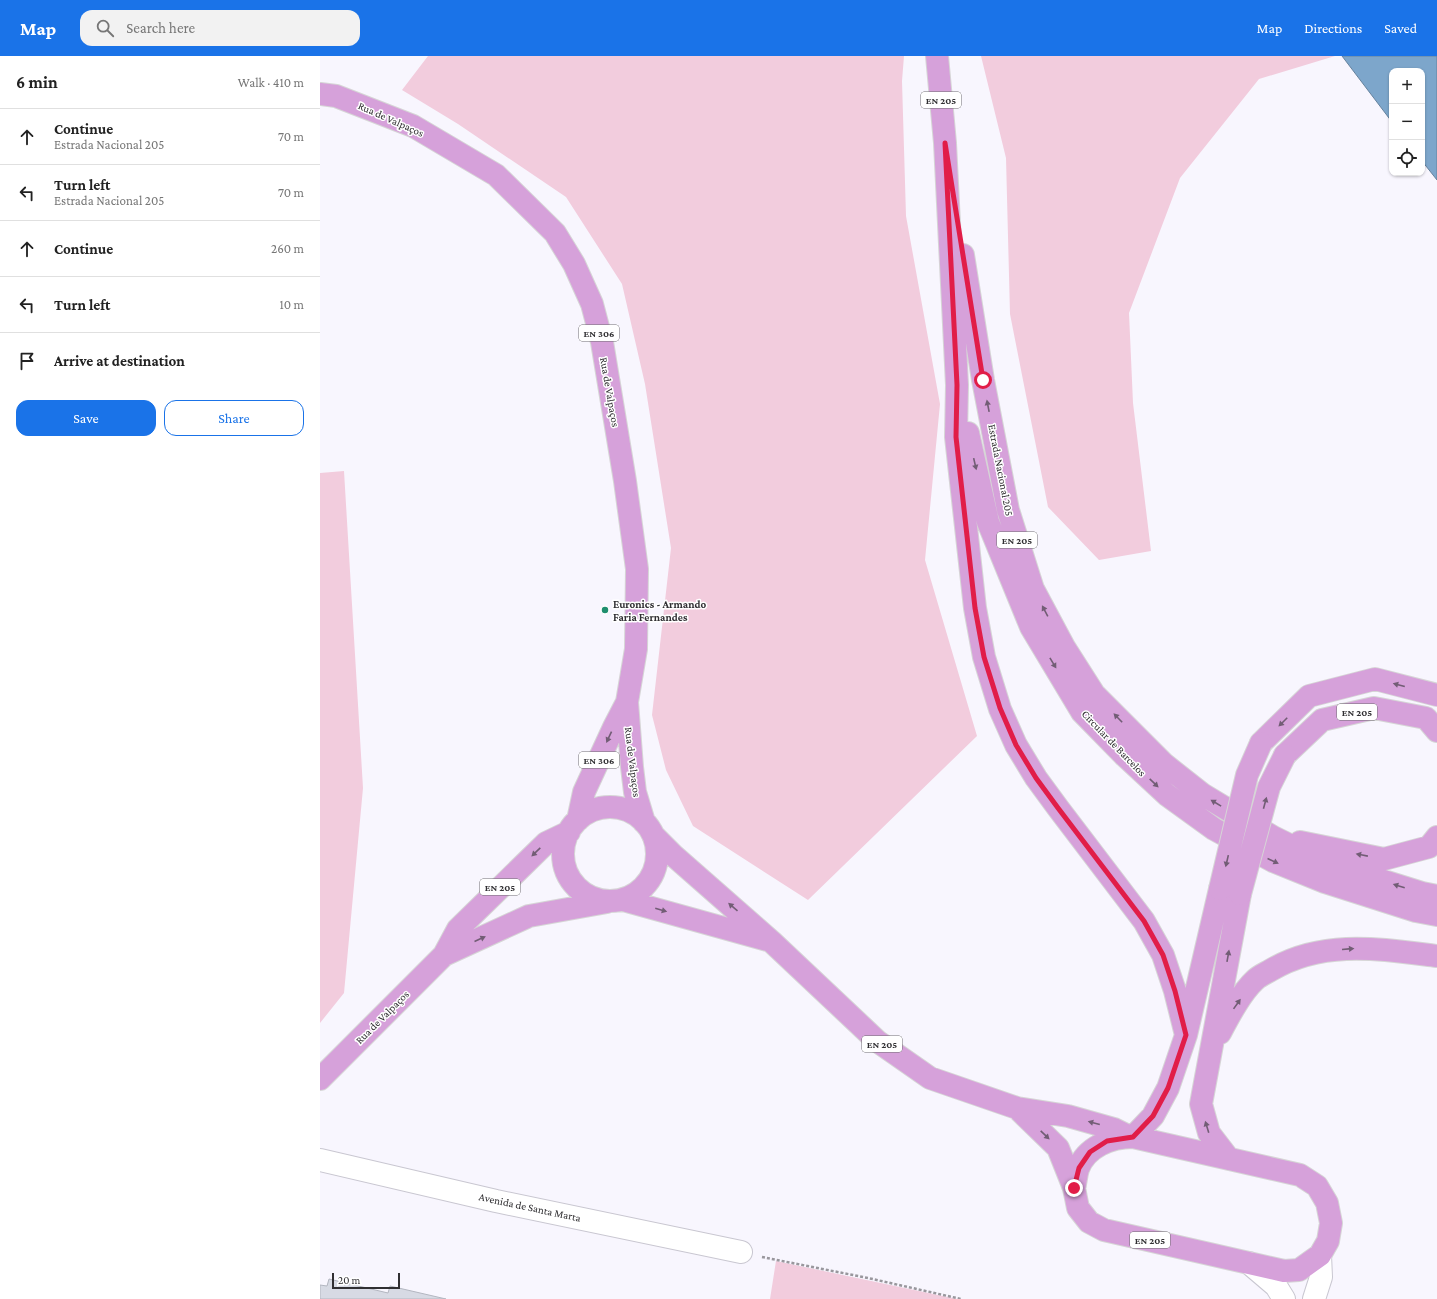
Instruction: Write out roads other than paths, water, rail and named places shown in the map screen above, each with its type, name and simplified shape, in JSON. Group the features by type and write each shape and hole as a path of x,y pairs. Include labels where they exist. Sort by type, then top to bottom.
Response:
{"main road":[{"name":"Estrada Nacional 205","path":"937,56 945,143 957,385"},
{"name":"Rua de Valpaços","path":"328,95 413,126 496,175 555,233 574,264 592,304 602,342 625,481 637,569 636,649 627,702 635,792 648,828"},
{"name":"Estrada Nacional 205","path":"945,143 983,380 1008,510 1033,589 1064,647 1094,694 1164,764 1202,794 1273,837"},
{"name":"Circular de Barcelos","path":"957,385 988,522 1032,627 1082,712 1125,756 1167,795 1214,829 1272,861 1325,882 1416,911 1437,915"},
{"name":"EN 205","path":"957,385 956,437 975,608 984,657 1000,708 1016,745 1036,778 1144,921 1163,955 1175,991 1186,1035"},
{"path":"1131,1137 1153,1116 1157,1109 1168,1088 1186,1035 1230,892 1247,775 1261,743 1309,696 1375,679 1437,695"},
{"name":"Rua de Valpaços","path":"320,1079 444,955 458,928 546,843 573,826 584,792 627,702"},
{"name":"EN 205","path":"1229,1159 1209,1133 1201,1104 1211,1050 1230,892 1269,787 1285,755 1322,720 1374,708 1426,718 1437,731"},
{"name":"EN 205","path":"772,942 616,901 595,899 583,893 573,883 566,872 563,858 564,845 573,826 590,812 604,808 618,808 632,813 648,828 672,855 772,942 877,1040 930,1078 1017,1108 1068,1116 1114,1129 1131,1137 1300,1175 1316,1186 1327,1203 1331,1223 1328,1241 1320,1255 1299,1270 1284,1271 1104,1230 1088,1222 1078,1208 1074,1188 1058,1148 1017,1108"},
{"name":"EN 205","path":"616,901 638,892 649,881 656,867 657,851 648,828"},
{"name":"EN 205","path":"1273,837 1384,859 1429,847 1437,838"},
{"path":"1273,837 1326,863 1422,893 1437,896"},
{"name":"Rua de Valpaços","path":"444,955 529,916 616,901"},
{"path":"1211,1050 1235,1005 1256,980 1286,962 1316,952 1354,948 1437,956"},
{"name":"EN 205","path":"1074,1188 1079,1168 1090,1152 1107,1141 1131,1137"}],"street":[{"name":"Avenida de Santa Marta","path":"320,1160 496,1201 741,1252"},
{"path":"1314,1299 1321,1277 1320,1255"},
{"path":"1249,1263 1276,1286 1284,1299"}],"water":[{"path":"1342,56 1437,56 1437,180 1425,165 1425,68 1389,68 1389,118"}],"place":[{"name":"Euronics - Armando Faria Fernandes","path":"605,610"}]}
